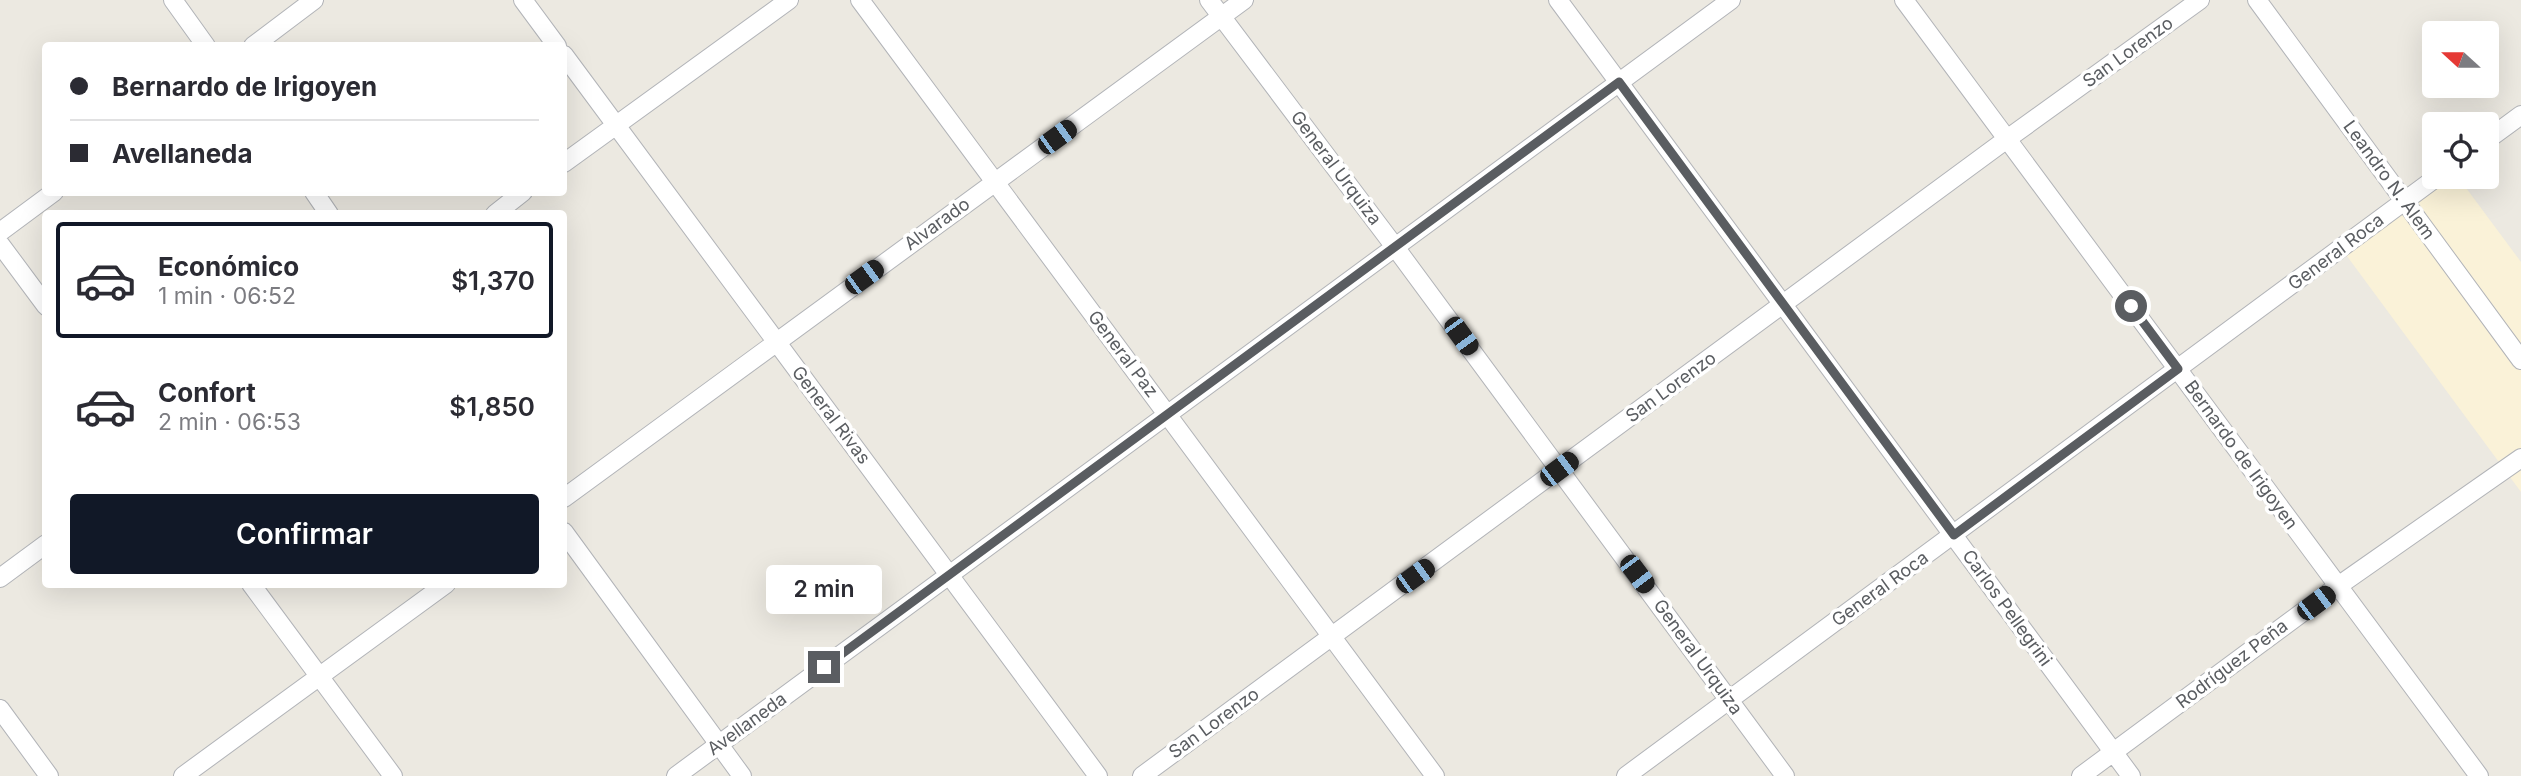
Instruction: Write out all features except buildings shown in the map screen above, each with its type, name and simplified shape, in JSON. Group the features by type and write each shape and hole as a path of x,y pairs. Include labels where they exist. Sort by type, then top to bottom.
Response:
{"street":[{"path":"173,0 203,42"},
{"path":"258,42 314,0"},
{"path":"523,0 554,42"},
{"path":"567,161 789,0"},
{"name":"General Paz","path":"860,0 1435,776"},
{"name":"General Urquiza","path":"1209,0 1395,247 1785,776"},
{"name":"Alvarado","path":"567,496 1244,0"},
{"name":"Carlos Pellegrini","path":"1559,0 2131,776"},
{"name":"Avellaneda","path":"676,776 1731,0"},
{"name":"Bernardo de Irigoyen","path":"1904,0 2479,776"},
{"name":"San Lorenzo","path":"1142,776 2200,0"},
{"name":"Leandro N. Alem","path":"2257,0 2521,360"},
{"name":"General Rivas","path":"567,59 1098,776"},
{"path":"2499,131 2521,115"},
{"name":"General Roca","path":"1626,776 2422,188"},
{"path":"0,232 49,196"},
{"path":"500,210 518,196"},
{"path":"0,244 42,301"},
{"name":"Rodríguez Peña","path":"2081,776 2338,586 2521,458"},
{"path":"567,537 743,776"},
{"path":"0,578 42,547"},
{"path":"254,588 393,776"},
{"path":"183,776 441,588"},
{"path":"0,709 49,776"}],"shaded area":[{"path":"2422,188 2467,189 2521,262 2521,492 2341,248"}],"route":[{"path":"824,667 1619,82 1954,535 2178,369 2131,306"}]}
